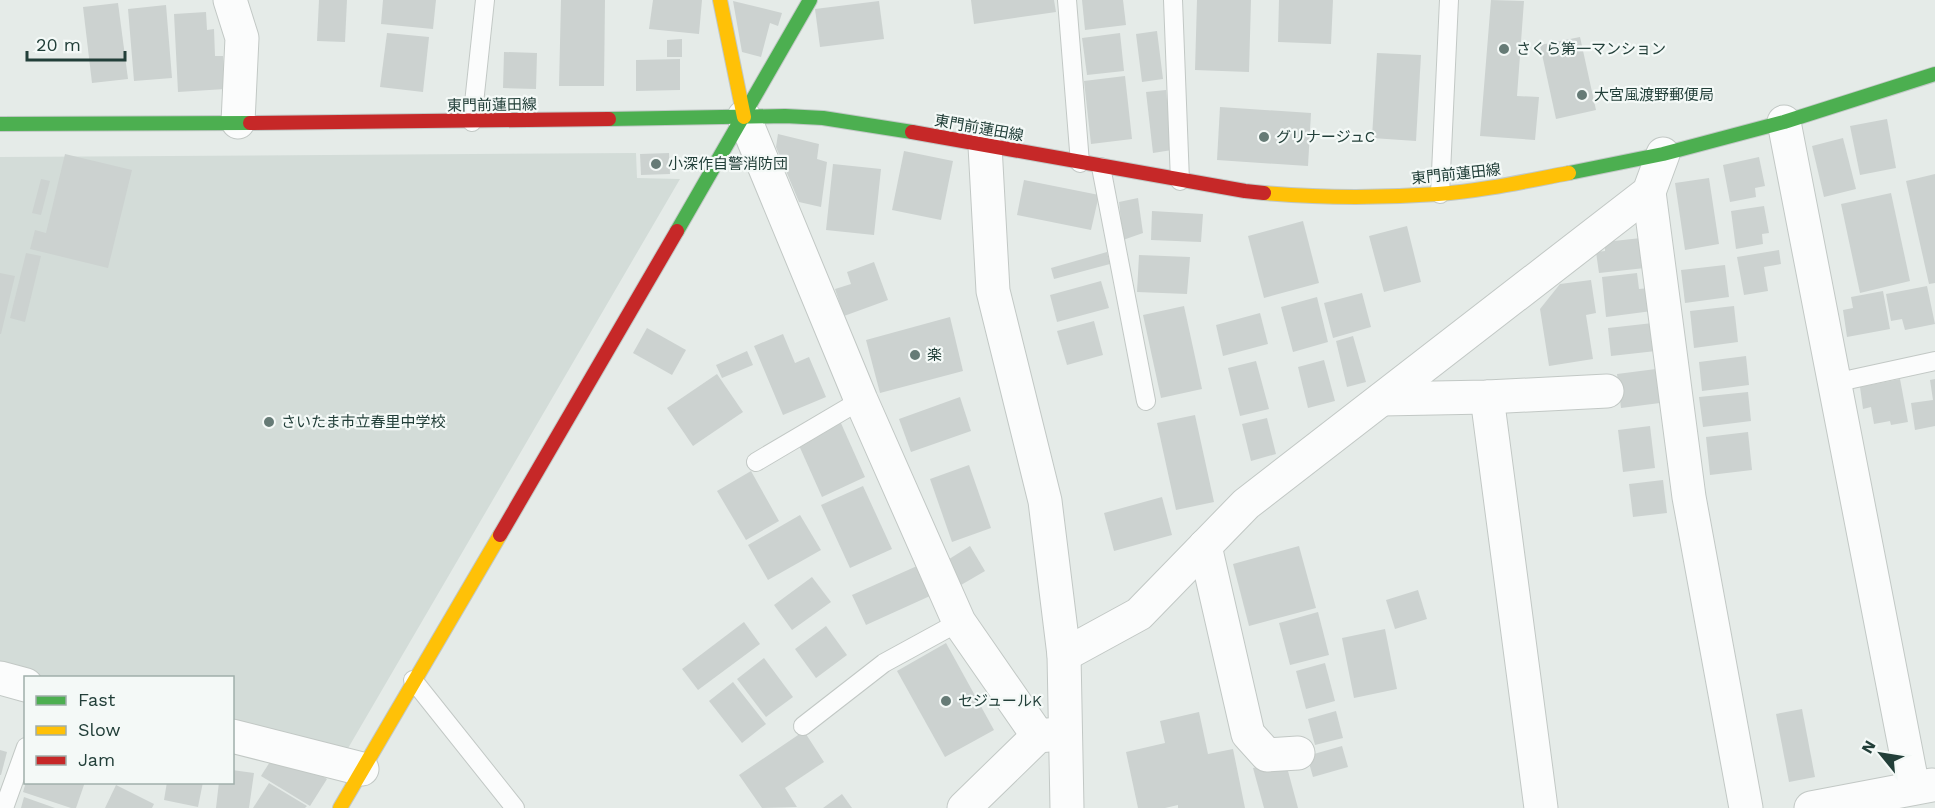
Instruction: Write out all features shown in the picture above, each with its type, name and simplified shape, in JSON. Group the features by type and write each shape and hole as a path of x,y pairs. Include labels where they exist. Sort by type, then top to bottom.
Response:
{"main road":[{"path":"720,0 744,117"},
{"path":"340,808 810,0"},
{"name":"東門前蓮田線","path":"0,124 472,123 785,116 823,118 1245,191 1303,196 1372,197 1440,194 1548,178 1663,154 1784,122 1935,74"}],"street":[{"path":"230,0 242,38 238,122"},
{"path":"744,117 861,400 959,622 1052,735"},
{"path":"1784,122 1834,383 1924,786 1810,808"},
{"path":"985,146 993,291 1045,501 1064,654 1052,735 1067,808"},
{"path":"1663,154 1649,192 1689,497 1746,808"},
{"path":"1064,654 1138,615 1246,504 1649,192"},
{"path":"1382,399 1607,391"},
{"path":"1487,397 1541,808"},
{"path":"1205,546 1248,734 1267,755 1298,753"},
{"path":"0,678 24,684"},
{"path":"964,808 1052,735"},
{"path":"234,736 362,768"}],"lane":[{"path":"472,123 485,0"},
{"path":"1067,0 1080,163"},
{"path":"1173,0 1180,181"},
{"path":"1440,194 1449,0"},
{"path":"1101,167 1146,401"},
{"path":"1834,383 1935,361"},
{"path":"756,462 861,400"},
{"path":"803,726 884,663 959,622"},
{"path":"413,680 515,808"},
{"path":"4,808 24,753"}],"shaded area":[{"name":"さいたま市立春里中学校","path":"636,153 637,178 680,179 347,750 234,722 234,676 41,676 0,666 0,157"}],"building":[{"path":"319,0 347,0 345,42 317,41"},
{"path":"383,0 436,0 433,29 381,24"},
{"path":"561,0 605,0 604,86 559,86"},
{"path":"653,0 702,0 699,34 649,29"},
{"path":"971,0 1054,0 1056,12 974,24"},
{"path":"1082,0 1123,0 1126,25 1085,30"},
{"path":"1197,0 1251,0 1249,72 1195,70"},
{"path":"1279,0 1333,0 1331,44 1278,42"},
{"name":"さくら第一マンション","path":"1491,0 1524,1 1517,96 1539,97 1535,140 1480,136"},
{"path":"733,1 782,13 778,26 770,23 761,57 742,52"},
{"path":"879,1 884,39 820,47 815,9"},
{"path":"118,3 128,79 92,83 83,7"},
{"path":"166,5 172,78 134,81 128,9"},
{"path":"206,12 207,30 214,29 215,56 223,56 225,89 178,92 174,14"},
{"path":"1157,31 1163,79 1142,82 1136,34"},
{"path":"387,33 429,37 423,92 380,87"},
{"path":"1120,33 1124,71 1087,75 1082,38"},
{"path":"1580,37 1596,110 1556,119 1540,45"},
{"path":"682,39 682,57 667,57 667,40"},
{"path":"504,52 537,53 536,89 503,88"},
{"path":"1377,53 1421,55 1416,141 1372,138"},
{"path":"680,59 680,90 636,91 636,60"},
{"path":"1125,76 1132,139 1091,144 1084,81"},
{"path":"1166,90 1172,150 1153,153 1146,92"},
{"name":"グリナージュC","path":"1220,107 1311,113 1308,166 1217,160"},
{"path":"1887,119 1896,168 1860,175 1850,126"},
{"path":"778,134 819,144 817,159 827,162 821,207 799,202 776,147"},
{"path":"1843,138 1856,189 1824,197 1812,146"},
{"path":"904,151 953,161 941,220 892,210"},
{"path":"669,153 670,174 641,175 640,154"},
{"path":"65,154 132,170 108,268 30,249 35,230 46,233"},
{"path":"1759,157 1765,186 1755,188 1756,197 1730,202 1723,165"},
{"path":"833,164 881,169 874,235 826,230"},
{"path":"1935,174 1935,283 1929,284 1906,181"},
{"path":"1709,178 1719,244 1685,250 1675,183"},
{"path":"41,179 50,181 41,215 32,213"},
{"path":"1024,180 1099,195 1091,230 1017,215"},
{"path":"1891,193 1910,281 1860,293 1841,204"},
{"path":"1138,198 1143,233 1123,240 1119,202"},
{"path":"1764,206 1769,233 1762,234 1763,244 1736,249 1731,211"},
{"path":"1152,211 1203,214 1201,242 1151,240"},
{"path":"1303,221 1319,283 1264,298 1248,236"},
{"path":"1407,226 1421,282 1384,292 1369,236"},
{"path":"1641,238 1645,268 1599,273 1596,252 1605,251 1605,242"},
{"path":"1779,250 1781,264 1764,267 1768,291 1744,295 1737,257"},
{"path":"1107,252 1110,264 1054,279 1051,268"},
{"path":"26,253 41,256 25,322 10,318"},
{"path":"1139,255 1190,257 1187,294 1137,292"},
{"path":"874,262 888,300 844,316 835,289 851,284 847,272"},
{"path":"1725,265 1729,297 1685,303 1681,270"},
{"path":"0,273 15,276 1,334 0,334"},
{"path":"1637,273 1639,289 1649,288 1652,311 1606,317 1602,277"},
{"path":"1591,280 1596,313 1586,315 1593,359 1549,366 1540,309 1560,284"},
{"path":"1101,281 1109,308 1057,322 1050,295"},
{"path":"1927,286 1935,324 1905,330 1902,319 1891,321 1886,294"},
{"path":"1883,291 1890,329 1847,337 1843,310 1853,308 1851,297"},
{"path":"1362,293 1371,327 1333,338 1324,303"},
{"path":"1317,297 1328,342 1293,352 1281,307"},
{"path":"1184,306 1202,389 1161,398 1143,315"},
{"path":"1734,306 1738,342 1694,348 1690,311"},
{"path":"1260,313 1268,344 1223,356 1216,325"},
{"name":"楽","path":"950,317 963,371 880,393 866,340"},
{"path":"1094,321 1103,355 1067,365 1057,331"},
{"path":"1653,323 1656,351 1611,356 1608,328"},
{"path":"647,328 686,350 672,375 633,353"},
{"path":"783,334 795,363 809,357 826,397 783,415 754,346"},
{"path":"1353,336 1366,382 1347,387 1336,341"},
{"path":"747,351 753,365 722,378 716,365"},
{"path":"1746,356 1749,385 1702,391 1699,362"},
{"path":"1324,360 1335,401 1308,408 1298,367"},
{"path":"1256,361 1269,409 1240,416 1228,368"},
{"path":"1656,369 1660,403 1621,408 1617,374"},
{"path":"717,374 743,412 693,446 667,408"},
{"path":"1900,379 1908,422 1891,425 1890,421 1874,424 1871,407 1863,409 1860,387"},
{"path":"1935,379 1935,426 1915,430 1911,403 1933,400 1930,380"},
{"path":"1748,392 1751,421 1703,427 1699,397"},
{"path":"960,397 971,431 911,452 899,419"},
{"path":"1195,415 1214,502 1176,510 1157,423"},
{"path":"1267,418 1276,454 1251,461 1242,424"},
{"path":"840,421 865,477 822,497 797,441"},
{"path":"1650,426 1655,468 1623,472 1618,430"},
{"path":"1748,432 1752,470 1710,475 1706,437"},
{"path":"969,465 991,528 952,542 930,479"},
{"path":"751,471 779,521 746,540 717,491"},
{"path":"1663,480 1667,513 1633,517 1629,484"},
{"path":"863,486 892,549 850,568 821,505"},
{"path":"1162,497 1172,535 1114,551 1104,513"},
{"path":"800,515 821,550 768,580 748,545"},
{"path":"970,546 985,571 961,585 946,561"},
{"path":"1299,546 1316,608 1249,626 1233,564"},
{"path":"917,566 930,596 866,625 852,595"},
{"path":"812,577 831,602 792,630 774,605"},
{"path":"1418,590 1427,619 1395,629 1386,600"},
{"path":"1318,612 1329,655 1290,665 1279,623"},
{"path":"744,622 760,644 698,690 682,669"},
{"path":"826,626 847,655 816,678 795,649"},
{"path":"1385,629 1397,689 1354,698 1342,638"},
{"name":"セジュールK","path":"946,643 994,730 945,757 897,671"},
{"path":"764,658 793,697 766,717 737,679"},
{"path":"1325,663 1335,701 1306,709 1296,671"},
{"path":"733,682 766,724 742,743 709,701"},
{"path":"1802,709 1815,777 1789,782 1776,714"},
{"path":"1336,711 1343,738 1315,745 1308,719"},
{"path":"1199,712 1208,754 1233,749 1245,808 1178,808 1178,805 1165,808 1138,808 1126,752 1165,743 1160,721"},
{"path":"804,731 824,762 785,788 797,807 762,808 739,775"},
{"path":"1342,746 1348,767 1313,777 1307,756"},
{"path":"278,749 327,779 310,806 261,776"},
{"path":"0,750 7,752 1,775 0,775"},
{"path":"1285,760 1298,808 1264,808 1253,768"},
{"path":"234,770 254,773 249,808 216,808 219,784 234,784"},
{"path":"269,783 307,806 305,808 253,808"},
{"path":"25,784 84,784 76,808 23,792"},
{"path":"167,784 203,784 198,807 164,800"},
{"path":"116,785 154,804 152,808 105,808"},
{"path":"842,794 852,808 823,808"},
{"path":"24,797 55,808 21,808"}],"traffic: fast":[{"path":"677,231 810,0"},
{"path":"1569,173 1663,154 1784,122 1935,74"},
{"path":"609,119 785,116 823,118 912,132"},
{"path":"0,124 250,123"}],"traffic: slow":[{"path":"720,0 744,117"},
{"path":"1264,193 1351,197 1454,193 1569,173"},
{"path":"340,808 500,535"}],"traffic: jam":[{"path":"250,123 609,119"},
{"path":"912,132 1264,193"},
{"path":"500,535 677,231"}],"place":[{"name":"さくら第一マンション","path":"1504,49"},
{"name":"大宮風渡野郵便局","path":"1582,95"},
{"name":"グリナージュC","path":"1264,137"},
{"name":"小深作自警消防団","path":"656,164"},
{"name":"楽","path":"915,355"},
{"name":"さいたま市立春里中学校","path":"269,422"},
{"name":"セジュールK","path":"946,701"}]}
